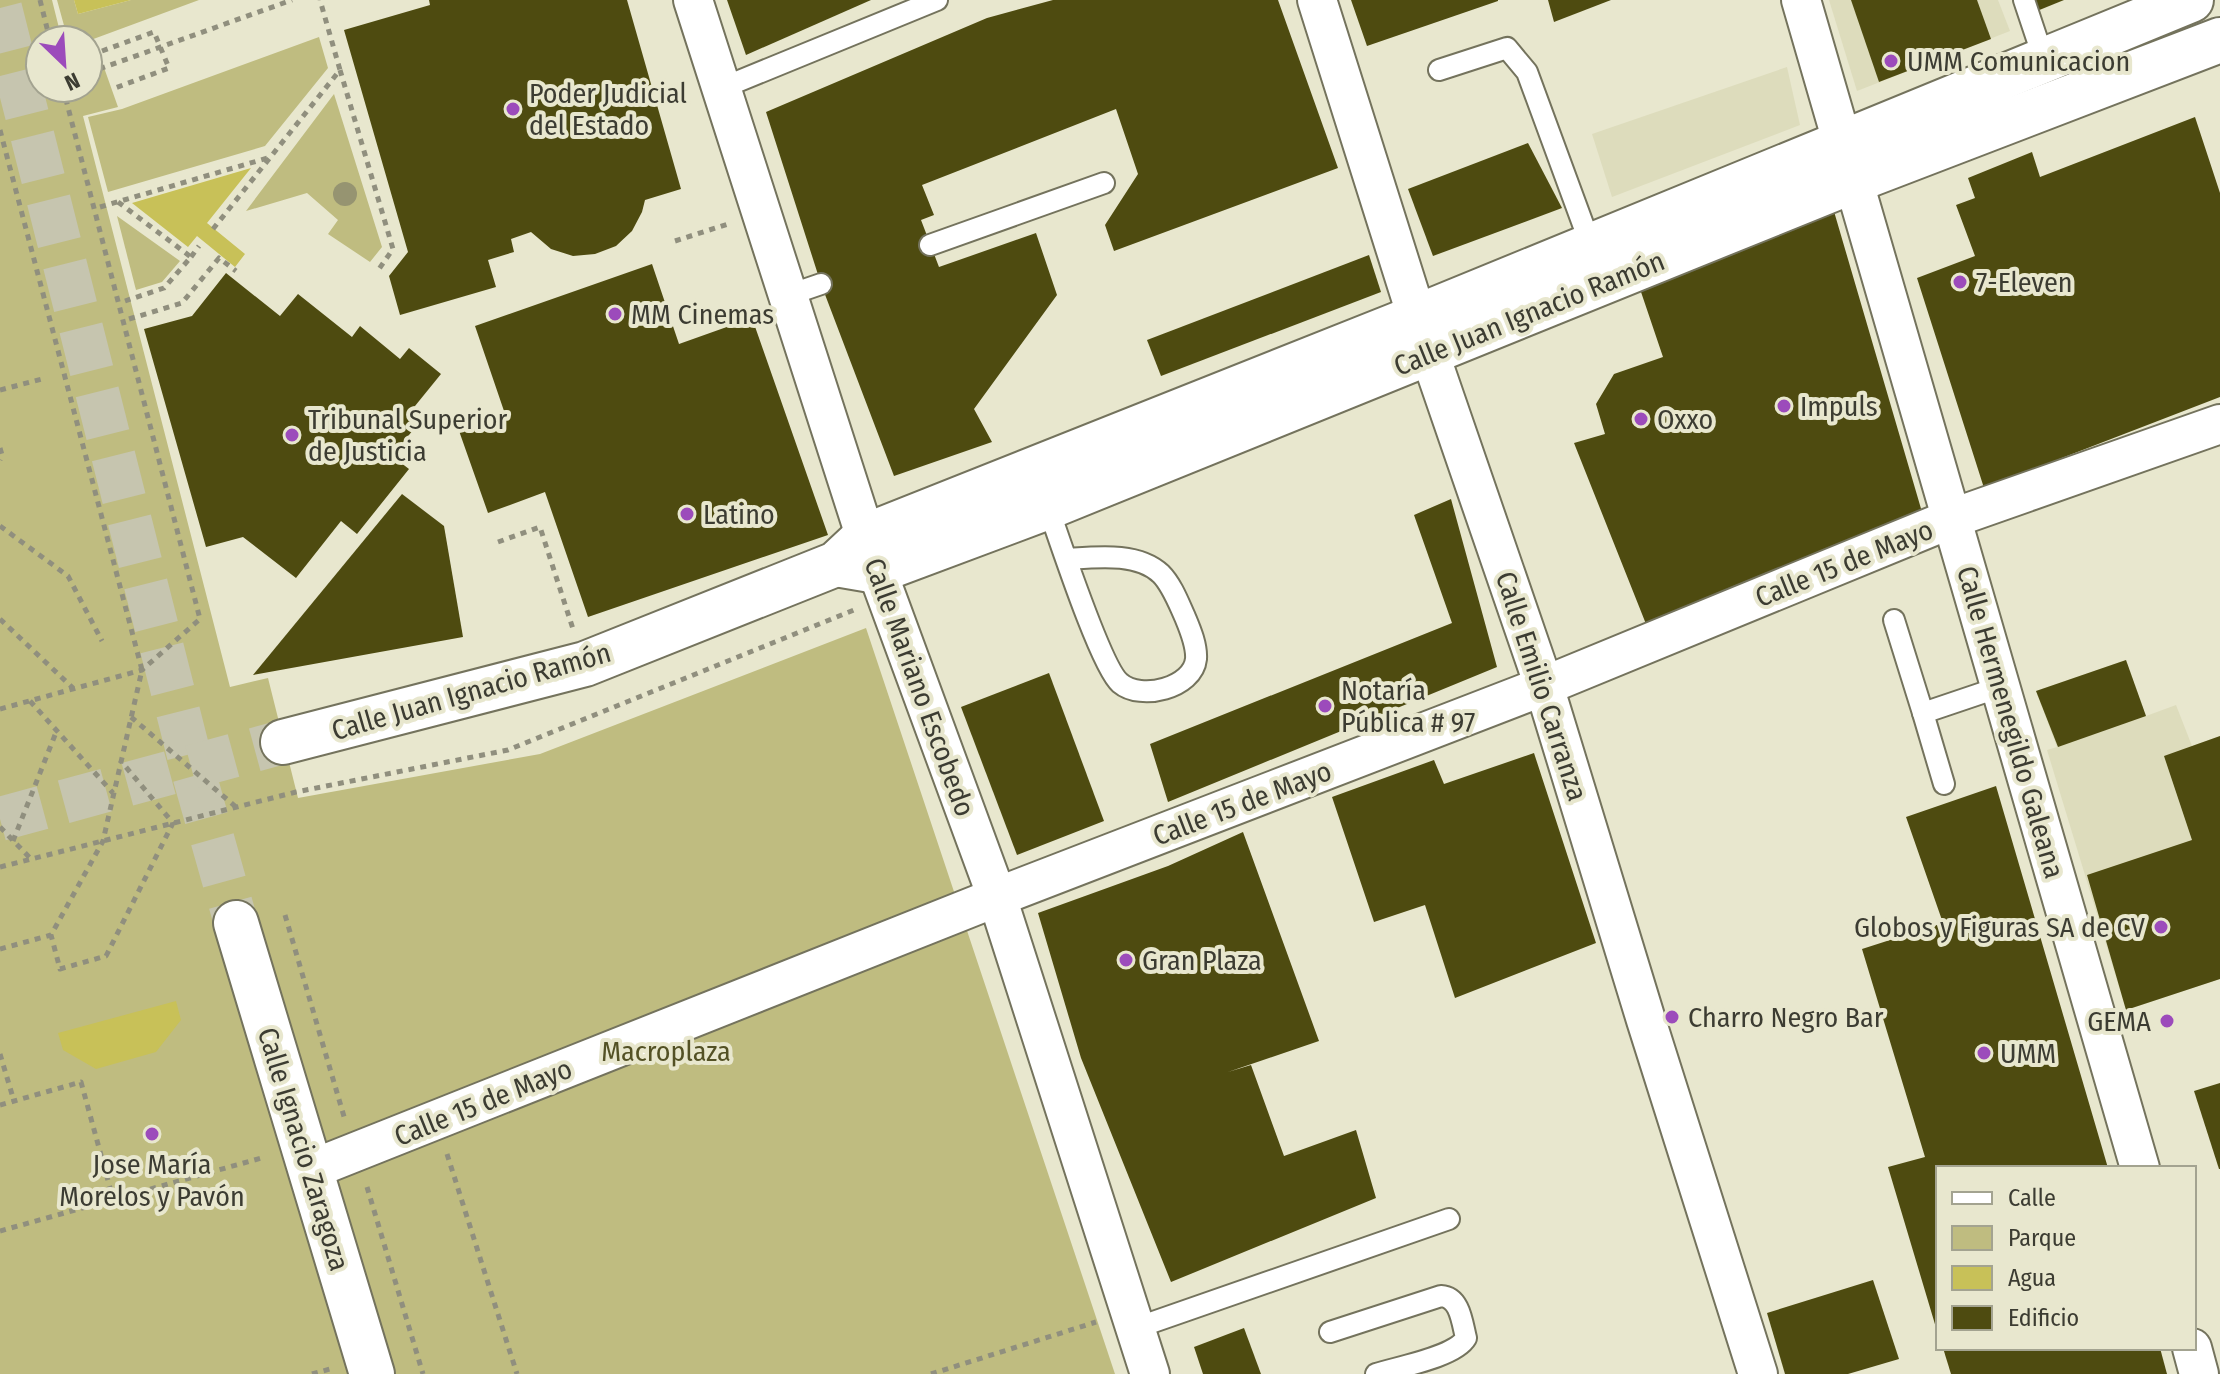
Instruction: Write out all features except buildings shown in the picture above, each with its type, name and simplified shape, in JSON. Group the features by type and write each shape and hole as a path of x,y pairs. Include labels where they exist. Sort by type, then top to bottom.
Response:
{"street":[{"name":"Calle Mariano Escobedo","path":"693,0 722,88 805,290 859,570 997,897 1150,1374"},
{"name":"Calle Emilio Carranza","path":"1317,0 1424,335 1544,686 1758,1374"},
{"name":"Calle Hermenegildo Galeana","path":"1801,0 2139,1166"},
{"name":"Calle Juan Ignacio Ramón","path":"859,570 1850,162 2044,60 2191,0"},
{"path":"2200,0 2217,51"},
{"name":"Calle Juan Ignacio Ramón","path":"283,742 585,664 1048,507 1424,335 1591,246 1850,162 2217,51"},
{"name":"Calle 15 de Mayo","path":"291,1162 436,1120 997,897 1544,686 1953,518 2220,424"},
{"name":"Calle Ignacio Zaragoza","path":"236,923 291,1162 354,1371"},
{"path":"2193,1350 2199,1374"}],"lane":[{"path":"722,88 937,0"},
{"path":"2024,0 2044,60"},
{"path":"1439,70 1507,48 1527,72 1591,246"},
{"path":"930,245 1104,183"},
{"path":"1048,507 1067,559 1111,670 1120,683 1134,690 1156,691 1172,686 1189,675 1196,659 1192,636 1169,583 1161,574 1149,566 1126,559 1102,556 1067,559"},
{"path":"1894,620 1944,784"},
{"path":"1923,713 2000,687"},
{"path":"1136,1328 1449,1219"},
{"path":"1330,1332 1441,1296 1455,1301 1466,1338 1463,1344 1376,1374"}],"path":[{"path":"40,0 46,24"},
{"path":"104,67 292,0"},
{"path":"320,0 393,249 379,269"},
{"path":"104,50 154,32 169,68 115,88"},
{"path":"213,229 340,70"},
{"path":"0,709 142,670 200,619 67,104"},
{"path":"0,130 142,670 103,841 51,935 60,969 106,956 173,823"},
{"path":"100,207 272,157"},
{"path":"118,202 191,257"},
{"path":"675,241 734,222"},
{"path":"125,301 164,288 199,246"},
{"path":"129,319 182,303 219,258 236,271"},
{"path":"0,390 46,378"},
{"path":"0,448 0,460"},
{"path":"0,526 68,576 102,641"},
{"path":"498,542 540,527 585,664"},
{"path":"0,867 339,782 508,750 859,570"},
{"path":"0,619 74,688"},
{"path":"30,701 114,793"},
{"path":"131,717 236,807"},
{"path":"13,841 57,730"},
{"path":"120,760 173,823"},
{"path":"0,827 31,859"},
{"path":"285,915 348,1130"},
{"path":"1,948 51,935"},
{"path":"0,1054 14,1101"},
{"path":"0,1105 81,1082 113,1199"},
{"path":"436,1120 517,1374"},
{"path":"0,1231 113,1199 291,1162"},
{"path":"365,1183 423,1374"},
{"path":"931,1374 1097,1322"},
{"path":"312,1374 354,1371"}],"shaded area":[{"name":"UMM Comunicacion","path":"1829,0 1998,0 2010,31 1857,91"},
{"path":"1787,67 1800,125 1612,197 1592,134"},
{"path":"2126,660 2146,716 2176,705 2192,746 2220,736 2220,979 2126,1010 2047,750 2057,747 2036,691"}],"green space":[{"name":"Macroplaza","path":"0,0 52,0 58,24 24,24 24,104 104,104 104,68 118,107 83,116 230,687 268,678 298,798 540,754 866,628 1115,1374 0,1374"},
{"path":"57,0 74,0 78,14 131,0 199,0 104,35 104,24 64,24"},
{"path":"319,37 328,68 265,146 108,192 88,117 122,109"},
{"path":"334,94 382,247 370,262 328,234 338,220 307,193 246,211"},
{"path":"117,216 180,261 162,282 136,290"}],"water":[{"path":"74,0 131,0 78,14"},
{"path":"251,168 207,223 245,254 235,267 197,236 188,247 132,203"},
{"path":"176,1001 181,1020 156,1052 96,1069 63,1050 58,1033"}],"tunnel":[{"path":"0,8 192,767 236,923"},
{"path":"0,819 283,742"}],"place":[{"name":"UMM Comunicacion","path":"1891,61"},
{"name":"Poder Judicial del Estado","path":"513,109"},
{"name":"7-Eleven","path":"1960,282"},
{"name":"MM Cinemas","path":"615,314"},
{"name":"Impuls","path":"1784,406"},
{"name":"Oxxo","path":"1641,419"},
{"name":"Tribunal Superior de Justicia","path":"292,435"},
{"name":"Latino","path":"687,514"},
{"name":"Notaría Pública # 97","path":"1325,706"},
{"name":"Globos y Figuras SA de CV","path":"2161,927"},
{"name":"Gran Plaza","path":"1126,960"},
{"name":"Charro Negro Bar","path":"1672,1017"},
{"name":"GEMA","path":"2167,1021"},
{"name":"UMM","path":"1984,1053"},
{"name":"Jose María Morelos y Pavón","path":"152,1134"}]}
